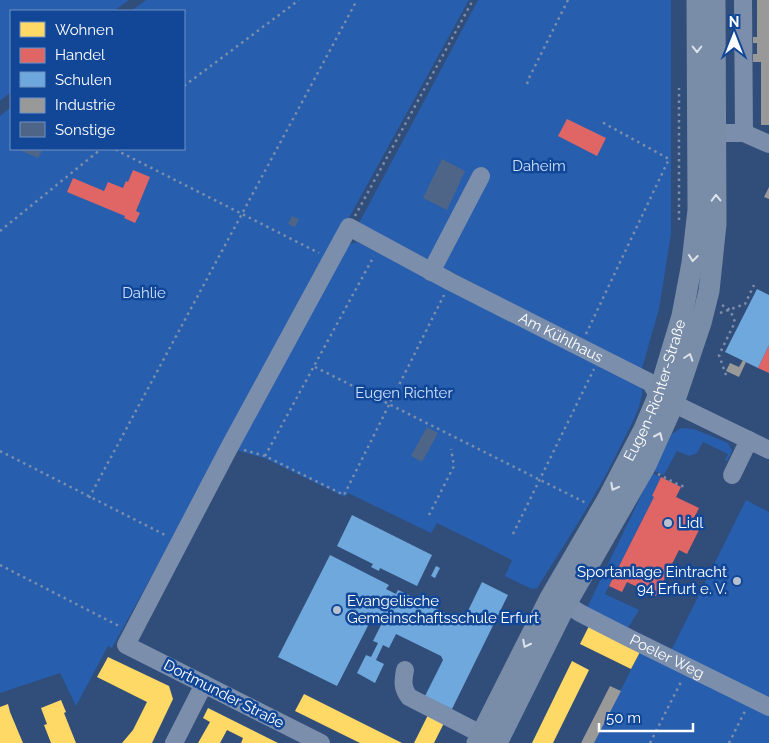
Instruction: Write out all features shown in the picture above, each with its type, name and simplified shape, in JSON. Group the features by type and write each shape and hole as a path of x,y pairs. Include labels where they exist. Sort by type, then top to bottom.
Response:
{"main road":[{"name":"Eugen-Richter-Straße","path":"485,740 550,598 601,510 644,429 666,400 692,264 698,210 697,0"},
{"name":"Eugen-Richter-Straße","path":"485,740 646,465 666,400 710,291 716,224 715,0"}],"street":[{"path":"743,0 744,133"},
{"path":"715,133 744,133 769,144"},
{"path":"431,272 481,176"},
{"name":"Am Kühlhaus","path":"349,227 450,282 651,383 666,400 769,450"},
{"path":"129,638 230,446 349,227"},
{"path":"732,476 749,440"},
{"name":"Poeler Weg","path":"566,604 580,614 769,707"},
{"name":"Dortmunder Straße","path":"129,638 204,684 321,743"},
{"path":"405,670 404,691 409,698 485,740"},
{"path":"174,743 204,684"}],"path":[{"path":"185,85 299,0"},
{"path":"89,498 358,0"},
{"path":"349,227 473,0"},
{"path":"527,84 528,78 568,0"},
{"path":"679,88 679,226"},
{"path":"579,347 669,159 600,121"},
{"path":"0,231 100,150"},
{"path":"117,150 332,259"},
{"path":"265,456 381,244"},
{"path":"230,446 265,456 344,495 450,282"},
{"path":"712,316 745,304 754,285"},
{"path":"715,302 730,310 735,322 719,355 727,378"},
{"path":"513,534 600,357"},
{"path":"315,367 601,510"},
{"path":"430,515 454,466 451,449"},
{"path":"0,451 179,543"},
{"path":"652,472 682,486 686,486"},
{"path":"0,565 129,638"},
{"path":"650,743 688,668"},
{"path":"729,743 751,698"}],"green space":[{"path":"0,0 129,0 115,10 10,10 10,93 0,101"},
{"name":"Dahlie","path":"146,0 469,0 112,648 108,646 76,706 60,673 0,693 0,116 10,108 10,150 185,150 185,10 132,10"},
{"name":"Daheim","path":"478,0 671,0 671,234 659,309 641,372 359,223"},
{"name":"Eugen Richter","path":"357,242 637,381 641,386 642,393 639,408 612,464 537,588 532,589 505,576 512,560 437,523 431,533 348,493 345,497 264,458 236,450 346,245"},
{"path":"681,428 694,429 728,443 732,451 727,461 725,460 728,454 703,442 697,453 689,456 677,451 664,475 654,471 672,434"},
{"path":"652,473 661,477 652,496 654,497 605,594 639,610 626,629 586,610"},
{"name":"Sportanlage Eintracht 94 Erfurt e. V.","path":"746,500 769,512 769,700 671,651"},
{"path":"640,652 769,715 769,743 594,743"}],"building: Wohnen":[{"path":"589,626 640,652 631,669 580,644"},
{"path":"108,657 169,686 173,699 152,743 122,743 133,730 147,702 97,677"},
{"path":"572,661 589,670 553,743 532,743"},
{"path":"304,694 402,743 360,743 295,711"},
{"path":"61,700 76,743 51,743 44,725 47,724 41,708"},
{"path":"8,704 23,743 0,743 0,707"},
{"path":"208,708 278,743 241,743 243,738 227,730 220,743 198,743 210,722 203,718"},
{"path":"428,715 444,723 434,743 414,743"}],"building: Handel":[{"path":"567,119 606,138 597,156 558,136"},
{"path":"133,170 150,177 136,211 140,213 135,223 124,218 125,216 67,192 73,178 104,191 108,182 123,188"},
{"path":"769,345 769,373 758,368"},
{"path":"661,477 681,487 676,497 699,508 691,524 700,528 687,554 679,550 656,596 627,582 622,592 609,586 654,497 652,496"}],"building: Schulen":[{"path":"757,289 769,295 769,345 758,368 725,352"},
{"path":"352,515 432,555 417,586 380,568 379,571 371,567 373,564 337,546"},
{"path":"330,555 389,585 386,589 396,594 398,590 417,599 420,595 435,603 433,607 459,620 462,617 464,619 482,582 508,595 452,709 425,696 443,660 441,656 396,634 389,648 383,645 376,660 384,664 375,683 357,673 366,655 371,657 378,643 373,641 383,621 373,616 337,686 278,657"},
{"path":"436,566 440,568 435,578 431,576"}],"building: Industrie":[{"path":"757,0 769,0 769,125 761,125 761,62 753,62 753,54 757,54 757,43 753,43 753,37 757,37"},
{"path":"769,187 769,199 764,197"},
{"path":"743,360 746,362 739,377 726,371 730,363 739,367"},
{"path":"610,686 621,691 594,743 581,743"}],"building: Sonstige":[{"path":"19,150 42,151 38,158"},
{"path":"442,159 465,171 447,210 423,198"},
{"path":"292,216 299,219 295,227 288,224"},
{"path":"427,427 438,433 422,462 411,456"}],"place":[{"name":"Lidl","path":"668,523"},
{"name":"Sportanlage Eintracht 94 Erfurt e. V.","path":"737,581"},
{"name":"Evangelische Gemeinschaftsschule Erfurt","path":"337,610"}]}
